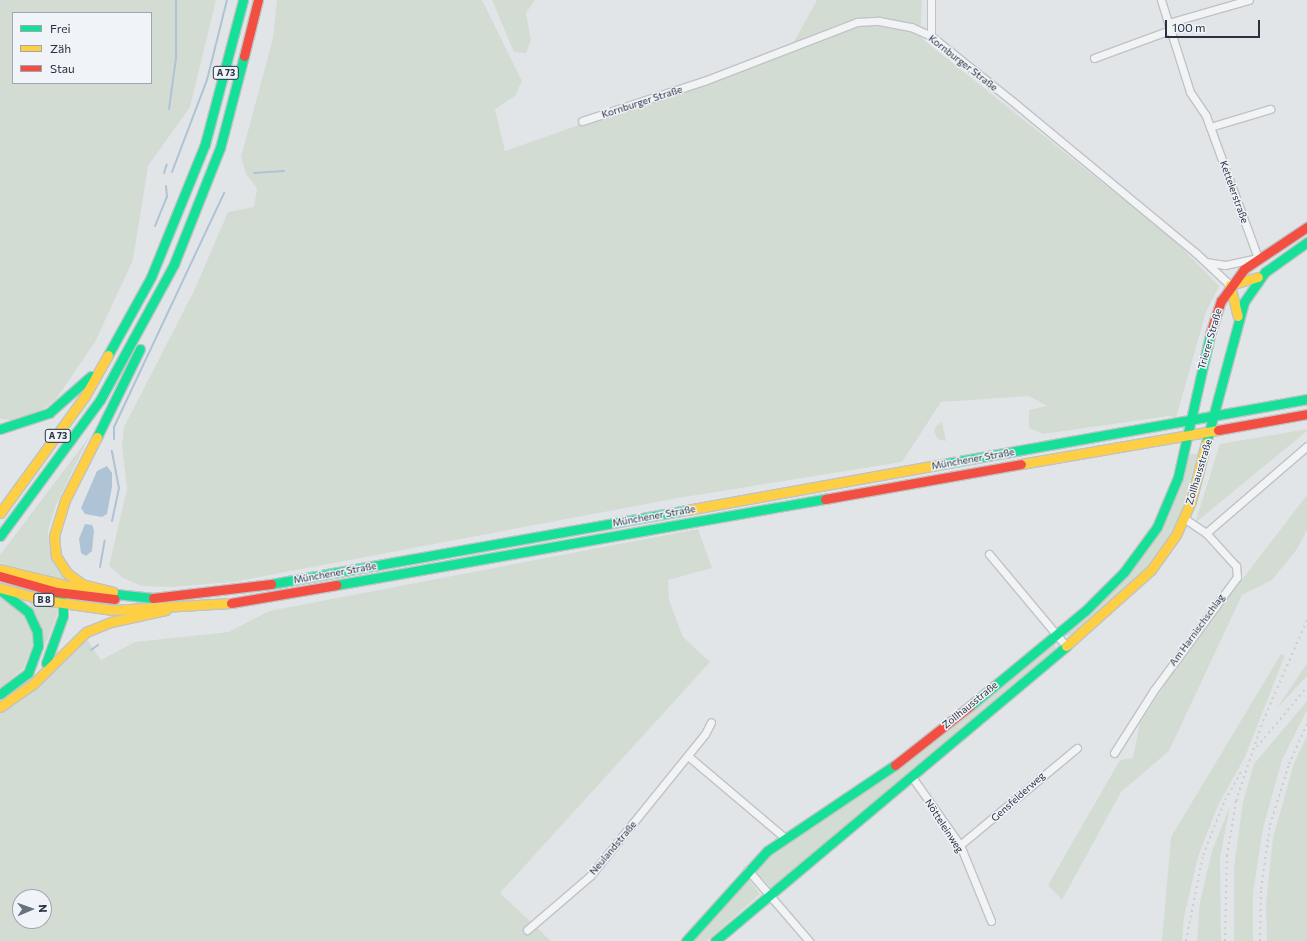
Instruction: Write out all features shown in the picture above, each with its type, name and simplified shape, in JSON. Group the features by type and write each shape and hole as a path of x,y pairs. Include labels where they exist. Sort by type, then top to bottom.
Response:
{"main road":[{"name":"A 73","path":"0,513 56,440 110,356 151,277 192,180 225,79 242,0"},
{"name":"A 73","path":"0,536 87,420 163,286 208,182 235,99 258,0"},
{"name":"Trierer Straße","path":"1191,420 1211,327 1230,285 1258,258 1303,229"},
{"path":"1303,229 1293,242 1303,244"},
{"path":"1215,415 1238,318 1250,291 1261,276 1303,244"},
{"path":"1238,318 1230,285 1261,276"},
{"path":"91,592 72,578 59,562 54,543 56,524 146,337 163,286"},
{"path":"0,429 31,422 58,408 110,356"},
{"name":"Münchener Straße","path":"91,592 112,596 153,598 301,579 1307,399"},
{"name":"Münchener Straße","path":"0,589 63,604 112,610 166,610 256,600 1307,414"},
{"name":"Zollhausstraße","path":"715,941 769,894 912,777 1142,580 1169,547 1184,518 1215,415"},
{"name":"Zollhausstraße","path":"686,941 748,870 784,837 900,762 1056,635 1112,586 1144,547 1175,486 1191,420"},
{"path":"0,569 91,592"},
{"path":"0,576 57,592 91,592"},
{"path":"0,589 28,612 37,631 38,646 28,673 0,694"},
{"path":"38,679 58,638 63,604 57,592"},
{"path":"0,707 38,679 86,632 111,622 166,610"}],"street":[{"path":"931,0 931,36"},
{"name":"Kettelerstraße","path":"1161,0 1190,92 1210,127 1258,258"},
{"path":"1094,58 1169,27 1249,0"},
{"name":"Kornburger Straße","path":"582,121 704,81 857,22 894,23 931,36 1206,262 1230,285"},
{"path":"1210,127 1270,108"},
{"path":"1206,262 1225,265 1258,258"},
{"path":"1206,533 1307,446"},
{"name":"Am Harnischschlag","path":"1114,753 1158,684 1237,577 1236,566 1206,533 1184,518"},
{"path":"989,554 1066,646"},
{"name":"Neulandstraße","path":"527,930 590,876 688,756 711,722"},
{"name":"Gensfelderweg","path":"960,846 1077,748"},
{"path":"688,756 784,837"},
{"name":"Nötteleinweg","path":"912,777 960,846 991,921"},
{"path":"748,870 809,941"}],"shaded area":[{"path":"0,0 216,0 190,107 148,166 133,260 95,342 56,399 39,412 13,420 0,419"},
{"path":"277,0 482,0 522,81 515,96 495,109 505,151 789,51 817,0 922,0 920,37 1173,239 1219,286 1206,312 1176,418 1169,416 1043,434 1029,428 1029,410 1047,406 1029,396 941,402 902,462 678,498 233,582 172,587 142,586 123,578 109,566 127,489 122,445 124,427 194,291 228,212 254,207 257,188 246,174 241,157 273,38"},
{"path":"492,0 535,0 526,13 531,40 526,53 514,52"},
{"path":"942,422 946,441 938,439 934,432 936,426"},
{"path":"1307,429 1307,431 1195,523 1220,444"},
{"path":"89,437 56,505 48,531 51,557 68,580 0,563 0,555"},
{"path":"1188,454 1198,454 1180,518 1167,544 1137,579 1076,632 1067,636 1065,633 1146,548"},
{"path":"1307,495 1307,530 1297,549 1272,580 1242,595 1169,751 1121,792 1062,900 1048,885 1120,760 1133,758 1140,723 1184,655"},
{"path":"698,529 712,568 668,580 669,600 683,637 710,662 500,893 551,941 0,941 0,712 35,690 86,638 101,660 135,642 229,632 269,611"},
{"path":"0,598 21,611 32,633 32,647 23,669 0,688"},
{"path":"27,600 59,610 38,664 32,608"},
{"path":"1053,641 1056,649 771,888 755,870 766,854 879,777"},
{"path":"1281,654 1285,655 1245,757 1218,805 1198,857 1184,917 1182,941 1162,941 1171,837"},
{"path":"1307,663 1307,676 1277,708"},
{"path":"1307,701 1307,710 1282,760 1263,828 1253,893 1253,941 1234,941 1234,867 1243,802 1254,764"},
{"path":"1307,736 1307,941 1267,941 1266,904 1273,838 1294,763"},
{"path":"1230,806 1220,858 1221,941 1197,941 1200,902 1212,851"},
{"path":"747,877 760,894 707,941 689,941"}],"water":[{"path":"107,466 112,473 112,487 107,514 102,517 85,514 81,508 97,471"},
{"path":"85,524 92,525 94,530 92,551 86,556 81,553 79,539"}],"waterway":[{"path":"169,109 176,58 176,0"},
{"path":"172,172 207,80 227,0"},
{"path":"164,173 167,164"},
{"path":"254,173 284,171"},
{"path":"155,226 167,197 166,186"},
{"path":"114,439 114,427 224,193"},
{"path":"112,451 119,488 112,521"},
{"path":"100,567 105,540"},
{"path":"91,650 98,645"}],"railway":[{"path":"1225,941 1227,856 1236,801 1263,721 1307,620"},
{"path":"1257,747 1307,687"},
{"path":"1260,941 1261,889 1270,825 1289,764 1307,724"},
{"path":"1186,941 1203,855 1225,800 1242,770"}],"traffic: fast":[{"path":"108,355 151,277 205,144 243,0"},
{"path":"0,536 100,400 174,264 220,148 244,56"},
{"path":"1206,443 1244,302 1265,272 1307,242"},
{"path":"970,706 1085,611 1124,572 1157,527 1178,477 1211,331"},
{"path":"97,437 140,349"},
{"path":"0,429 49,413 91,376"},
{"path":"937,465 1307,399"},
{"path":"336,585 825,499"},
{"path":"271,584 687,510"},
{"path":"0,590 28,612 37,631 38,646 28,673 0,694"},
{"path":"46,663 63,616 63,604 57,592"},
{"path":"106,593 153,598"},
{"path":"715,941 1066,646"},
{"path":"686,941 767,851 895,765"}],"traffic: slow":[{"path":"1230,285 1258,277"},
{"path":"1230,285 1238,316"},
{"path":"0,513 85,396 108,355"},
{"path":"1021,464 1218,430"},
{"path":"97,437 65,500 54,535 56,556 67,573 82,584 113,592"},
{"path":"1066,646 1151,570 1176,535 1191,501 1206,443"},
{"path":"687,510 937,465"},
{"path":"0,569 86,590"},
{"path":"0,588 49,601 112,610 231,603"},
{"path":"0,707 32,685 86,632 111,622 166,610"}],"traffic: jam":[{"path":"244,56 258,0"},
{"path":"1211,331 1221,301 1244,269 1307,227"},
{"path":"1218,430 1307,414"},
{"path":"825,499 1021,464"},
{"path":"0,576 57,592 115,599"},
{"path":"153,598 271,584"},
{"path":"231,603 336,585"},
{"path":"895,765 970,706"}]}
